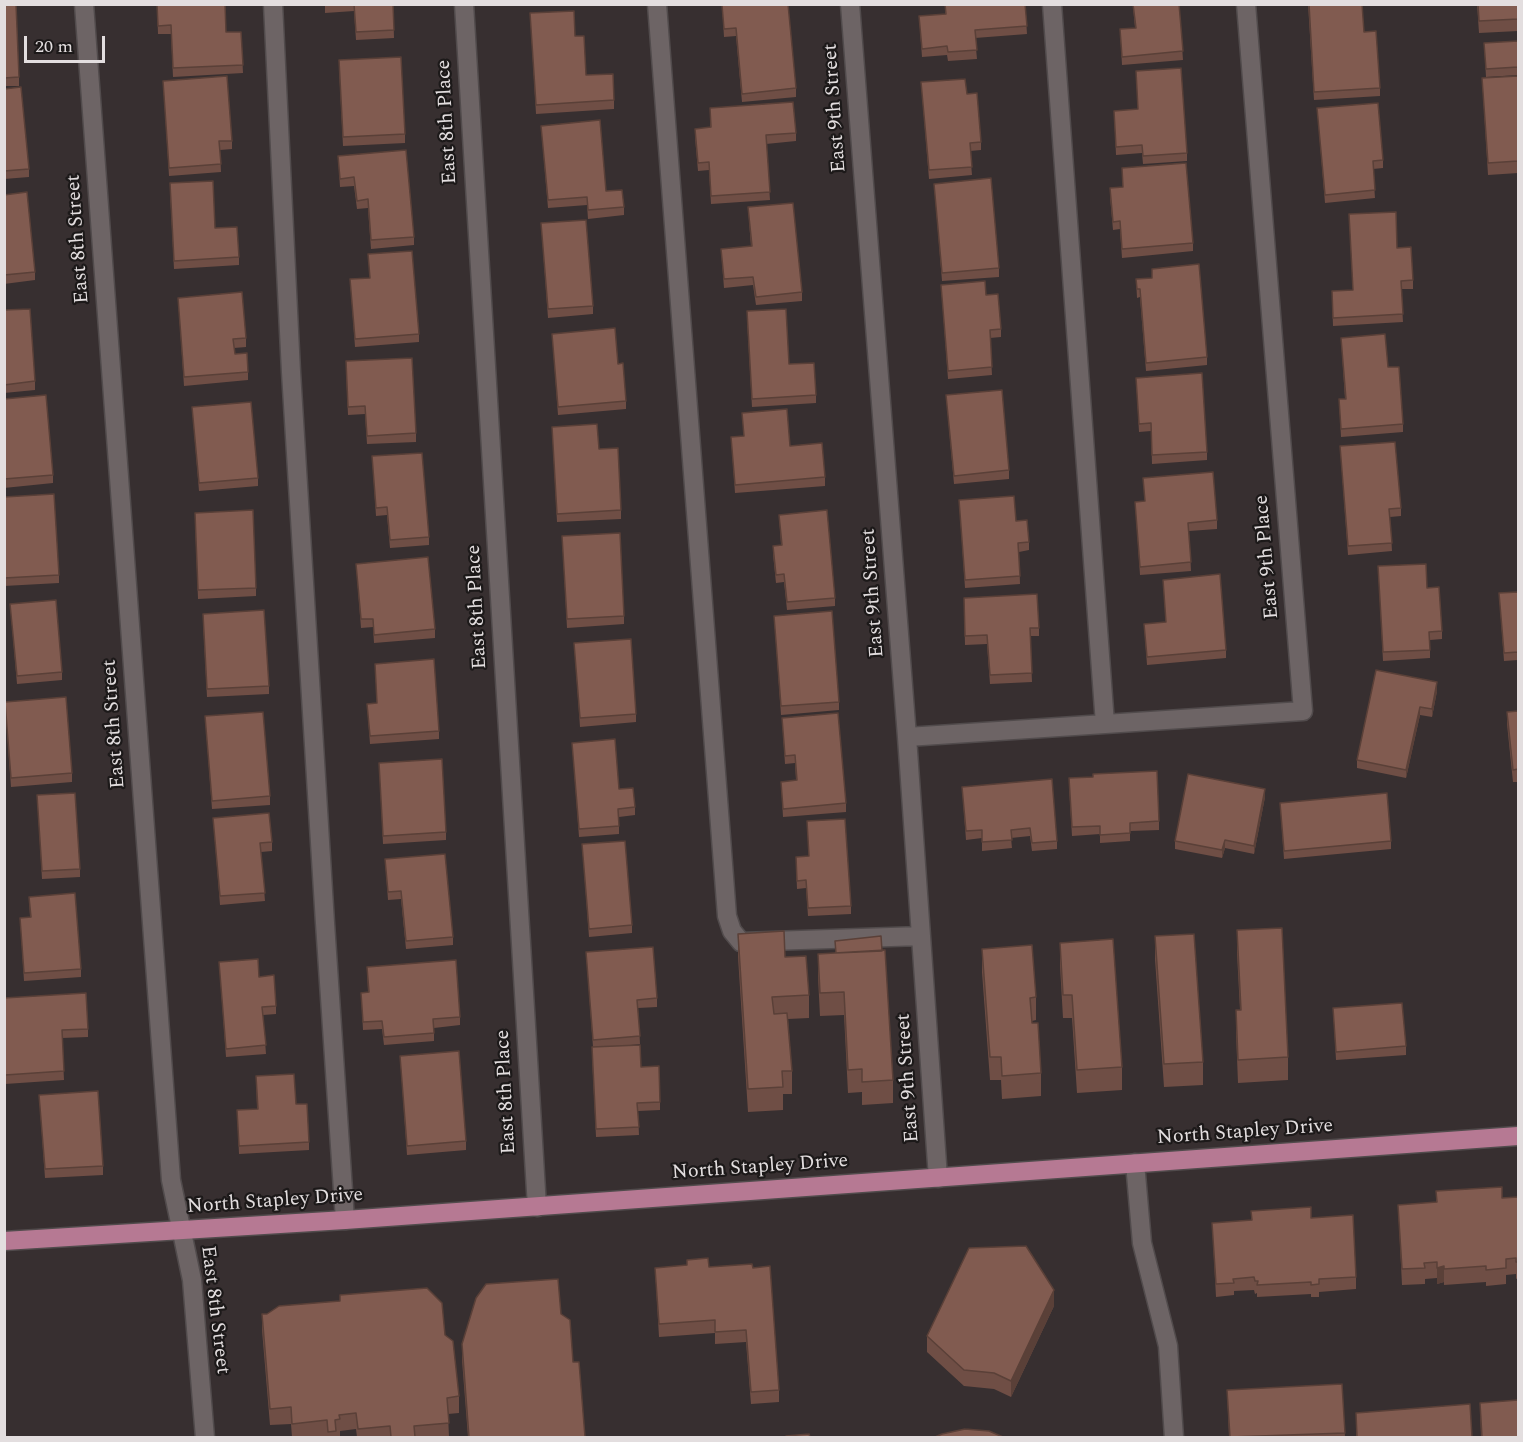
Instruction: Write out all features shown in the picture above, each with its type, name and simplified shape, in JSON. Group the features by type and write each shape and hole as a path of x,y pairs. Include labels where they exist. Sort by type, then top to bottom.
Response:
{"main road":[{"name":"North Stapley Drive","path":"4,1241 345,1221 1518,1137"}],"street":[{"name":"East 8th Street","path":"84,4 171,1180 192,1280 205,1437"},
{"path":"273,4 291,372 345,1221"},
{"name":"East 8th Place","path":"464,4 537,1207"},
{"path":"657,4 727,916 732,931 741,942 921,936"},
{"name":"East 9th Street","path":"850,4 908,737 938,1178"},
{"path":"1052,4 1105,724"},
{"name":"East 9th Place","path":"908,737 1303,711 1246,4"},
{"path":"1135,1163 1142,1243 1168,1346 1174,1437"}],"building":[{"path":"4,4 16,4 19,77 4,78"},
{"path":"157,4 225,4 226,32 241,32 243,65 173,68 171,25 158,26"},
{"path":"354,4 393,4 394,30 356,32"},
{"path":"788,4 796,88 742,94 736,28 724,29 722,5"},
{"path":"945,4 1025,4 1027,26 975,30 977,50 948,52 947,46 922,49 919,16 946,14"},
{"path":"1133,4 1179,4 1183,51 1122,57 1120,29 1136,28"},
{"path":"1309,4 1362,4 1364,32 1376,31 1380,88 1314,92"},
{"path":"1478,4 1518,4 1518,19 1479,21"},
{"path":"574,11 575,36 584,36 586,75 613,74 614,100 536,105 530,13"},
{"path":"1518,41 1518,67 1486,69 1484,43"},
{"path":"401,57 405,134 343,137 339,60"},
{"path":"1181,68 1187,153 1143,156 1142,145 1116,147 1114,111 1138,109 1136,71"},
{"path":"227,76 232,141 219,141 221,164 169,168 163,81"},
{"path":"1518,76 1518,161 1488,163 1482,78"},
{"path":"965,79 967,94 977,93 981,142 970,143 972,167 929,170 921,82"},
{"path":"21,87 29,169 4,171 4,89"},
{"path":"793,102 796,133 766,135 770,192 711,196 709,162 698,163 695,129 711,127 710,108"},
{"path":"1378,103 1383,160 1373,161 1375,190 1325,195 1317,108"},
{"path":"600,120 606,191 622,190 624,207 588,210 587,197 548,200 541,126"},
{"path":"406,150 414,237 371,240 368,199 357,201 354,177 340,179 338,156"},
{"path":"1186,163 1193,243 1122,249 1120,221 1113,222 1110,188 1123,187 1122,168"},
{"path":"991,178 999,268 942,273 934,184"},
{"path":"213,181 215,228 237,227 239,257 174,261 170,183"},
{"path":"27,192 35,272 4,275 4,195"},
{"path":"793,203 802,292 756,297 753,277 724,279 721,249 752,246 748,207"},
{"path":"1396,212 1397,248 1411,247 1413,280 1401,281 1403,314 1333,318 1332,291 1353,290 1349,214"},
{"path":"586,220 593,306 548,309 541,223"},
{"path":"412,251 419,334 355,339 350,279 370,278 368,254"},
{"path":"1199,264 1207,357 1146,363 1140,289 1137,289 1136,279 1152,278 1152,269"},
{"path":"985,281 986,295 998,294 1001,329 990,330 992,367 948,371 941,285"},
{"path":"242,292 246,338 233,339 235,354 247,353 248,372 184,377 178,298"},
{"path":"30,309 35,381 4,385 4,310"},
{"path":"786,309 789,364 814,363 816,395 752,399 747,311"},
{"path":"615,328 618,364 623,363 626,401 558,407 552,334"},
{"path":"1385,334 1388,367 1399,367 1403,424 1341,429 1339,399 1346,399 1341,338"},
{"path":"412,358 416,433 367,436 365,406 348,407 346,361"},
{"path":"1202,373 1207,452 1152,455 1151,423 1139,424 1136,378"},
{"path":"1002,390 1009,470 954,476 946,395"},
{"path":"46,395 53,475 4,479 4,399"},
{"path":"251,402 258,478 199,483 192,407"},
{"path":"787,409 790,446 822,443 825,477 735,485 731,437 744,436 742,413"},
{"path":"597,424 599,449 618,448 621,510 557,514 552,427"},
{"path":"1395,442 1401,508 1389,509 1392,543 1348,546 1340,446"},
{"path":"422,453 429,537 390,540 387,507 376,508 372,456"},
{"path":"1213,472 1217,520 1188,523 1191,562 1140,567 1135,502 1145,501 1143,478"},
{"path":"54,494 59,575 4,578 4,497"},
{"path":"1014,496 1016,521 1027,520 1029,542 1018,543 1020,576 965,580 959,500"},
{"path":"253,510 256,588 198,590 195,513"},
{"path":"827,510 835,598 787,602 784,574 776,575 773,546 782,545 779,515"},
{"path":"620,533 624,616 567,619 562,536"},
{"path":"428,557 435,629 374,635 373,619 361,619 356,564"},
{"path":"1426,564 1427,588 1439,587 1442,631 1429,632 1430,650 1383,652 1378,566"},
{"path":"1220,574 1226,650 1147,657 1144,624 1166,622 1163,580"},
{"path":"1518,592 1518,652 1504,653 1499,593"},
{"path":"1037,594 1039,628 1030,628 1032,673 990,675 987,635 965,636 964,598"},
{"path":"56,600 62,672 17,676 10,604"},
{"path":"264,610 269,686 207,689 203,614"},
{"path":"832,611 839,702 781,706 774,616"},
{"path":"631,639 636,714 580,718 574,643"},
{"path":"434,659 439,731 370,736 367,704 377,703 375,664"},
{"path":"1376,670 1437,682 1432,709 1420,707 1406,770 1357,760"},
{"path":"66,697 72,773 11,778 5,702"},
{"path":"1518,711 1518,769 1513,770 1507,712"},
{"path":"263,712 270,796 212,801 205,716"},
{"path":"838,713 846,803 783,809 781,782 797,780 795,755 785,756 782,718"},
{"path":"615,739 619,789 633,788 635,807 618,809 619,826 579,829 572,743"},
{"path":"442,759 446,832 383,836 379,763"},
{"path":"1157,771 1159,821 1130,823 1130,833 1100,835 1100,826 1072,827 1069,778 1093,777 1093,774"},
{"path":"1188,774 1265,789 1254,846 1225,840 1222,850 1175,841"},
{"path":"1052,779 1057,841 1032,843 1030,828 1011,830 1012,840 982,842 982,830 966,831 962,787"},
{"path":"75,793 80,869 42,871 37,795"},
{"path":"1387,793 1391,841 1284,851 1280,803"},
{"path":"269,813 272,842 260,843 265,893 220,896 213,818"},
{"path":"845,819 851,906 808,908 806,880 797,881 796,857 809,856 807,821"},
{"path":"625,841 632,925 589,929 582,844"},
{"path":"445,854 453,937 406,941 401,891 388,892 385,859"},
{"path":"75,893 81,969 24,973 20,918 31,917 29,897"},
{"path":"1282,928 1288,1057 1238,1060 1236,1010 1241,1010 1237,930"},
{"path":"784,931 785,957 806,956 809,995 772,997 774,1014 787,1013 792,1071 782,1071 783,1087 748,1089 738,934"},
{"path":"1194,934 1203,1062 1164,1064 1155,936"},
{"path":"881,936 882,951 836,953 835,941"},
{"path":"1113,939 1122,1067 1077,1070 1072,995 1063,995 1060,943"},
{"path":"1032,945 1036,997 1030,998 1032,1023 1038,1023 1041,1073 1002,1076 1001,1057 990,1057 982,949"},
{"path":"653,947 657,998 637,1000 640,1036 593,1040 586,952"},
{"path":"885,950 893,1080 862,1082 862,1069 848,1070 844,992 820,993 818,954"},
{"path":"258,959 259,977 274,975 276,1006 262,1007 266,1045 226,1049 219,962"},
{"path":"456,960 460,1017 433,1019 434,1033 384,1037 382,1021 363,1022 361,993 369,992 367,967"},
{"path":"86,993 88,1029 62,1030 64,1071 5,1075 4,998"},
{"path":"1402,1003 1406,1046 1336,1052 1333,1008"},
{"path":"640,1045 641,1067 659,1066 660,1102 637,1103 639,1127 596,1129 592,1047"},
{"path":"459,1051 466,1141 407,1146 400,1056"},
{"path":"294,1074 296,1104 307,1104 309,1142 239,1146 237,1110 258,1109 256,1076"},
{"path":"98,1091 103,1166 45,1169 39,1095"},
{"path":"1502,1187 1502,1198 1518,1197 1518,1262 1516,1258 1506,1259 1506,1268 1486,1270 1486,1266 1437,1268 1437,1262 1424,1263 1425,1268 1402,1269 1398,1205 1437,1202 1436,1191"},
{"path":"1311,1207 1311,1218 1353,1215 1356,1277 1319,1279 1319,1284 1311,1285 1311,1282 1257,1285 1258,1281 1255,1281 1254,1277 1233,1279 1234,1283 1216,1284 1212,1223 1252,1220 1251,1211"},
{"path":"1026,1246 1054,1290 1011,1381 994,1373 964,1370 927,1336 969,1248"},
{"path":"708,1258 709,1267 752,1264 753,1268 770,1266 779,1390 751,1392 746,1330 715,1332 715,1320 659,1324 655,1268 687,1265 687,1260"},
{"path":"558,1279 561,1314 570,1320 573,1362 579,1362 585,1437 469,1437 462,1344 476,1298 486,1284"},
{"path":"427,1288 442,1303 445,1335 453,1341 459,1396 447,1398 449,1423 414,1426 415,1437 391,1437 390,1426 358,1429 356,1413 339,1415 340,1419 335,1420 336,1431 328,1432 327,1420 292,1424 291,1407 270,1409 262,1314 267,1314 279,1306 340,1301 340,1295"},
{"path":"1342,1384 1345,1433 1230,1437 1227,1390"},
{"path":"1518,1400 1518,1437 1482,1437 1480,1403"},
{"path":"1470,1404 1472,1437 1357,1437 1356,1413"},
{"path":"965,1429 989,1431 1003,1437 935,1437"},
{"path":"809,1434 810,1437 786,1437 786,1436"}]}
